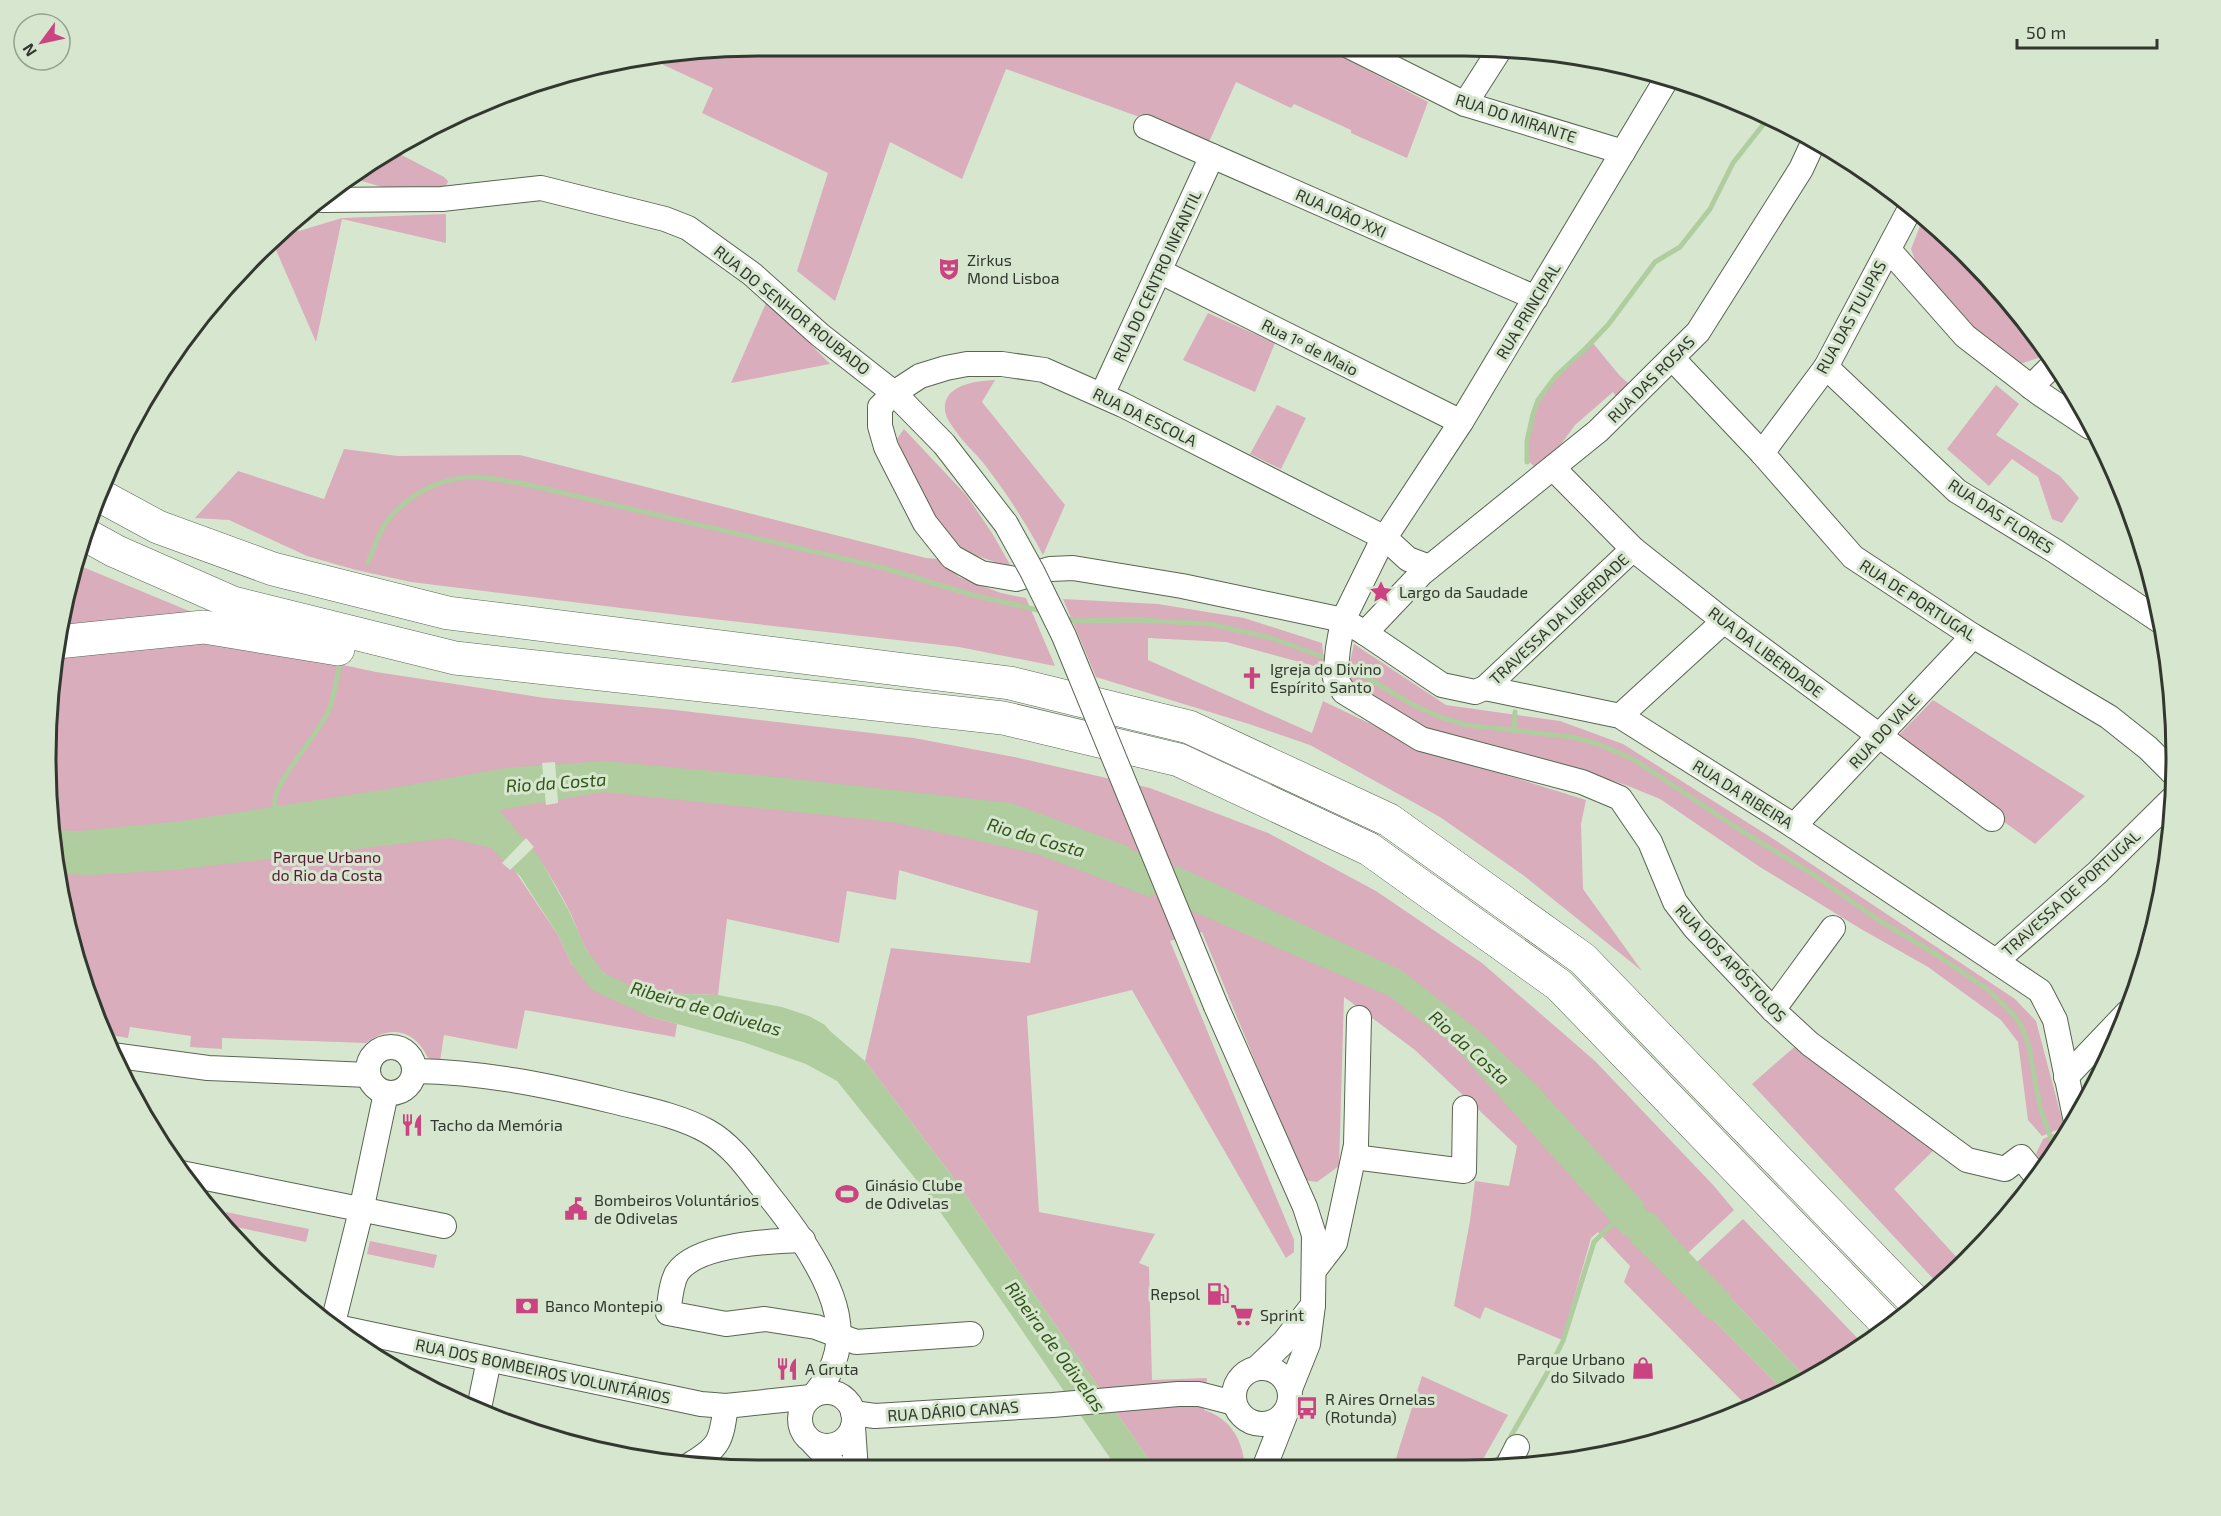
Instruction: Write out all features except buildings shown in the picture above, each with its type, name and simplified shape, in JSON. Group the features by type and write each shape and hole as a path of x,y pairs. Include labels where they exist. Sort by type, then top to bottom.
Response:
{"highway":[{"path":"105,499 158,527 273,569 448,614 1010,683 1189,727 1389,820 1583,959 1911,1298"},
{"path":"91,538 233,603 455,658"},
{"path":"66,641 204,627 358,653 455,658 1003,717 1179,760 1369,849 1559,985 1884,1320"}],"street":[{"name":"RUA DO MIRANTE","path":"1369,56 1465,104 1623,152"},
{"path":"1465,104 1495,57"},
{"name":"RUA PRINCIPAL","path":"1343,620 1395,519 1461,422 1663,85"},
{"name":"RUA JOÃO XXI","path":"1146,127 1536,298"},
{"name":"RUA DAS ROSAS","path":"1429,567 1598,431 1698,332 1801,169 1811,148"},
{"name":"RUA DO CENTRO INFANTIL","path":"1102,395 1212,156"},
{"name":"RUA DO SENHOR ROUBADO","path":"331,200 442,199 541,188 665,219 688,228 752,274 820,335 894,393 944,444 1006,524 1064,636 1216,1006 1305,1207 1314,1235 1315,1269 1308,1344 1268,1460"},
{"name":"RUA DO SENHOR ROUBADO","path":"346,189 371,201"},
{"name":"RUA DAS TULIPAS","path":"1762,453 1826,367 1907,214"},
{"path":"1889,250 1965,336 2031,387 2077,417"},
{"name":"Rua 1º de Maio","path":"1159,271 1461,422"},
{"name":"RUA DE PORTUGAL","path":"1672,358 1762,453 1853,557 1973,636 2109,717 2148,748 2166,766"},
{"name":"RUA DA ESCOLA","path":"894,393 920,376 968,364 1002,364 1044,370 1102,395 1385,538 1408,559 1429,567"},
{"name":"RUA DAS FLORES","path":"1826,367 1957,491 2055,551 2151,615"},
{"path":"2031,387 2048,370"},
{"name":"RUA DA RIBEIRA","path":"894,393 880,407 880,426 886,447 925,523 952,556 981,573 1016,579 1050,569 1073,568 1182,586 1343,620 1442,685 1475,692 1485,688 1620,716 1794,826 2040,991 2055,1020 2066,1077"},
{"name":"RUA DA LIBERDADE","path":"1553,468 1633,549 1724,621 1992,819"},
{"name":"TRAVESSA DA LIBERDADE","path":"1485,688 1633,549"},
{"path":"1365,633 1429,567"},
{"name":"RUA DOS APÓSTOLOS","path":"1343,620 1335,678 1344,692 1421,739 1582,782 1620,798 1650,842 1675,902 1702,935 1773,1010 1810,1044 1967,1160 2005,1169 2021,1157 2031,1170"},
{"path":"1620,716 1724,621"},
{"name":"RUA DO VALE","path":"1794,826 1973,636"},
{"name":"TRAVESSA DE PORTUGAL","path":"1996,962 2097,873 2164,807"},
{"path":"1773,1010 1833,928"},
{"path":"1315,1269 1335,1243 1356,1145 1359,1018"},
{"path":"2072,1106 2066,1077 2111,1030"},
{"path":"395,1047 407,1053 414,1064 415,1071 408,1086 394,1093 386,1093 375,1086 368,1075 368,1066 378,1050 395,1047"},
{"path":"122,1056 208,1068 368,1075"},
{"path":"415,1071 481,1075 526,1082 645,1109 676,1118 708,1132 732,1150 803,1240 828,1284 837,1314 840,1336 830,1372 801,1410 803,1433 811,1442 822,1446 838,1444 845,1440 853,1420"},
{"path":"334,1318 361,1211 386,1093"},
{"path":"1354,1156 1464,1171 1465,1108"},
{"path":"194,1176 444,1226"},
{"path":"803,1240 746,1243 695,1258 683,1265 675,1275 668,1313 726,1324 765,1319 816,1327 856,1342 971,1334"},
{"path":"1244,1393 1312,1305"},
{"name":"RUA DOS BOMBEIROS VOLUNTÁRIOS","path":"351,1330 701,1404 726,1406 755,1404 813,1396"},
{"path":"480,1403 489,1360"},
{"path":"1268,1368 1278,1372 1286,1379 1289,1400 1280,1419 1270,1424 1259,1425 1244,1393 1268,1368"},
{"path":"813,1396 829,1392 849,1403 853,1420 855,1460"},
{"path":"1244,1393 1261,1460"},
{"name":"RUA DÁRIO CANAS","path":"853,1420 875,1416 1199,1394 1244,1393"},
{"name":"RUA DOS BOMBEIROS VOLUNTÁRIOS","path":"755,1404 780,1414 829,1460"},
{"path":"702,1458 709,1454 720,1440 726,1406"}],"green space":[{"path":"758,56 1341,56 1428,102 1407,158 1294,104 1291,108 1236,82 1209,142 1006,69 962,179 890,142 835,301 797,271 828,173 702,113 713,88 660,63 712,57"},
{"path":"400,154 448,181 446,186 440,190 389,189 359,180"},
{"path":"446,214 446,243 342,219 316,342 275,248 294,231 342,218"},
{"path":"1920,225 1960,261 1991,295 2040,357 2014,366 1926,284 1911,249"},
{"path":"766,303 783,316 830,364 731,383"},
{"path":"1208,313 1275,343 1255,392 1183,360"},
{"path":"1592,342 1620,376 1634,388 1618,399 1613,392 1575,425 1556,451 1535,467 1527,460 1527,448 1530,425 1537,403 1557,374"},
{"path":"995,380 982,402 1065,505 1043,555 1009,498 985,465 960,437 946,414 945,405 952,392 965,385"},
{"path":"1996,385 2019,404 1996,435 2060,476 2079,498 2062,523 2052,519 2038,477 2012,459 1989,486 1947,449"},
{"path":"1277,405 1306,418 1281,469 1250,454"},
{"path":"904,429 967,496 1012,568 972,554 949,541 924,500 897,439"},
{"path":"344,449 398,456 520,455 926,558 938,559 959,577 1001,593 1026,598 1055,666 959,647 411,582 307,556 229,520 195,518 238,471 324,499"},
{"path":"82,567 194,613 68,629"},
{"path":"1063,599 1158,604 1244,618 1322,643 1325,669 1226,642 1148,638 1148,660 1312,733 1323,701 1425,750 1586,800 1581,824 1583,889 1642,971 1523,875 1440,817 1310,745 1096,677"},
{"name":"Parque Urbano do Rio da Costa","path":"218,642 259,647 376,672 545,698 675,710 914,738 1019,758 1150,788 1268,833 1376,891 1482,963 1595,1061 1714,1186 1734,1210 1688,1253 1667,1229 1642,1252 1667,1273 1779,1385 1743,1402 1624,1282 1630,1266 1598,1232 1591,1238 1562,1340 1485,1307 1480,1319 1454,1306 1475,1181 1509,1186 1517,1146 1415,1050 1344,997 1339,1166 1317,1182 1304,1180 1202,932 1170,941 1294,1240 1294,1252 1286,1258 1132,990 1027,1016 1039,1212 1155,1234 1139,1263 1149,1267 1152,1380 1207,1378 1204,1410 1222,1419 1235,1433 1244,1460 1149,1460 952,1176 865,1061 891,948 1030,963 1038,911 899,870 896,900 847,891 839,943 727,919 718,995 658,992 614,980 597,966 540,860 515,871 558,935 572,965 648,1016 677,1024 675,1037 525,1010 517,1049 444,1035 440,1061 428,1058 423,1049 409,1036 393,1032 384,1033 366,1043 222,1038 222,1049 190,1047 191,1036 130,1027 128,1038 113,1035 79,940 62,850 57,804 56,758 57,712 63,657"},
{"path":"1354,644 1446,705 1560,721 1623,744 1772,838 2015,999 2036,1021 2063,1122 2059,1129 2042,1136 2028,1120 2018,1042 2001,1020 1928,967 1760,867 1660,799 1626,785 1551,762 1426,735 1346,680"},
{"path":"1933,700 2085,796 2035,844 1892,742"},
{"path":"1799,1043 1935,1149 1894,1189 1957,1258 1934,1279 1752,1084"},
{"path":"2056,1133 2039,1159 2036,1154 2043,1139"},
{"path":"226,1212 309,1229 306,1242 235,1227 225,1215"},
{"path":"1743,1219 1858,1339 1801,1373 1697,1262"},
{"path":"370,1241 437,1255 434,1268 367,1254"},
{"path":"1422,1376 1508,1415 1483,1460 1395,1460"}],"water":[{"name":"Ribeira de Odivelas","path":"605,761 1011,803 1130,847 1152,898 1037,854 892,822 604,792 499,810 539,857 569,911 586,949 604,973 633,987 681,994 718,995 782,1007 809,1016 825,1025 865,1061 952,1176 1149,1460 1111,1460 930,1197 837,1081 806,1064 743,1042 648,1016 592,990 572,965 558,935 520,876 491,848 450,838 173,870 66,874 60,830 79,831 182,821 506,768"},
{"path":"1175,865 1401,970 1478,1030 1536,1085 1645,1204 1624,1236 1452,1044 1389,996 1194,912"},
{"path":"1652,1211 1688,1253 1667,1273 1631,1243"},
{"path":"1697,1262 1801,1373 1779,1385 1675,1281"}],"pier":[{"path":"555,762 558,803 546,805 542,763"},
{"path":"526,838 534,847 510,870 502,863"}],"waterway":[{"path":"1527,462 1527,441 1538,400 1556,376 1608,325 1655,262 1680,247 1710,209 1733,163 1764,124"},
{"path":"368,562 383,527 411,498 434,485 447,481 480,477 520,483 884,568 969,594 1042,611"},
{"path":"1063,617 1074,621 1138,620 1210,624 1271,638 1329,659"},
{"path":"275,813 275,799 282,781 330,708 341,659"},
{"path":"1344,664 1415,706 1440,717 1466,725 1572,737 1598,744 1633,759 1740,830 1811,873 1880,921 1937,955 1987,989 2014,1015 2022,1027 2029,1047 2040,1107 2052,1140"},
{"path":"1514,731 1515,712"},
{"name":"Rio da Costa","path":"1097,856 1225,906"},
{"name":"Rio da Costa","path":"1606,1187 1625,1211 1716,1304"},
{"path":"1507,1443 1563,1341 1594,1242 1616,1220"}],"place":[{"name":"Zirkus Mond Lisboa","path":"949,269"},
{"name":"Largo da Saudade","path":"1381,592"},
{"name":"Igreja do Divino Espírito Santo","path":"1252,678"},
{"name":"Tacho da Memória","path":"412,1125"},
{"name":"Ginásio Clube de Odivelas","path":"847,1194"},
{"name":"Bombeiros Voluntários de Odivelas","path":"576,1209"},
{"name":"Repsol","path":"1218,1294"},
{"name":"Banco Montepio","path":"527,1306"},
{"name":"Sprint","path":"1242,1315"},
{"name":"Parque Urbano do Silvado","path":"1643,1368"},
{"name":"A Gruta","path":"787,1369"},
{"name":"R Aires Ornelas (Rotunda)","path":"1307,1408"}]}
